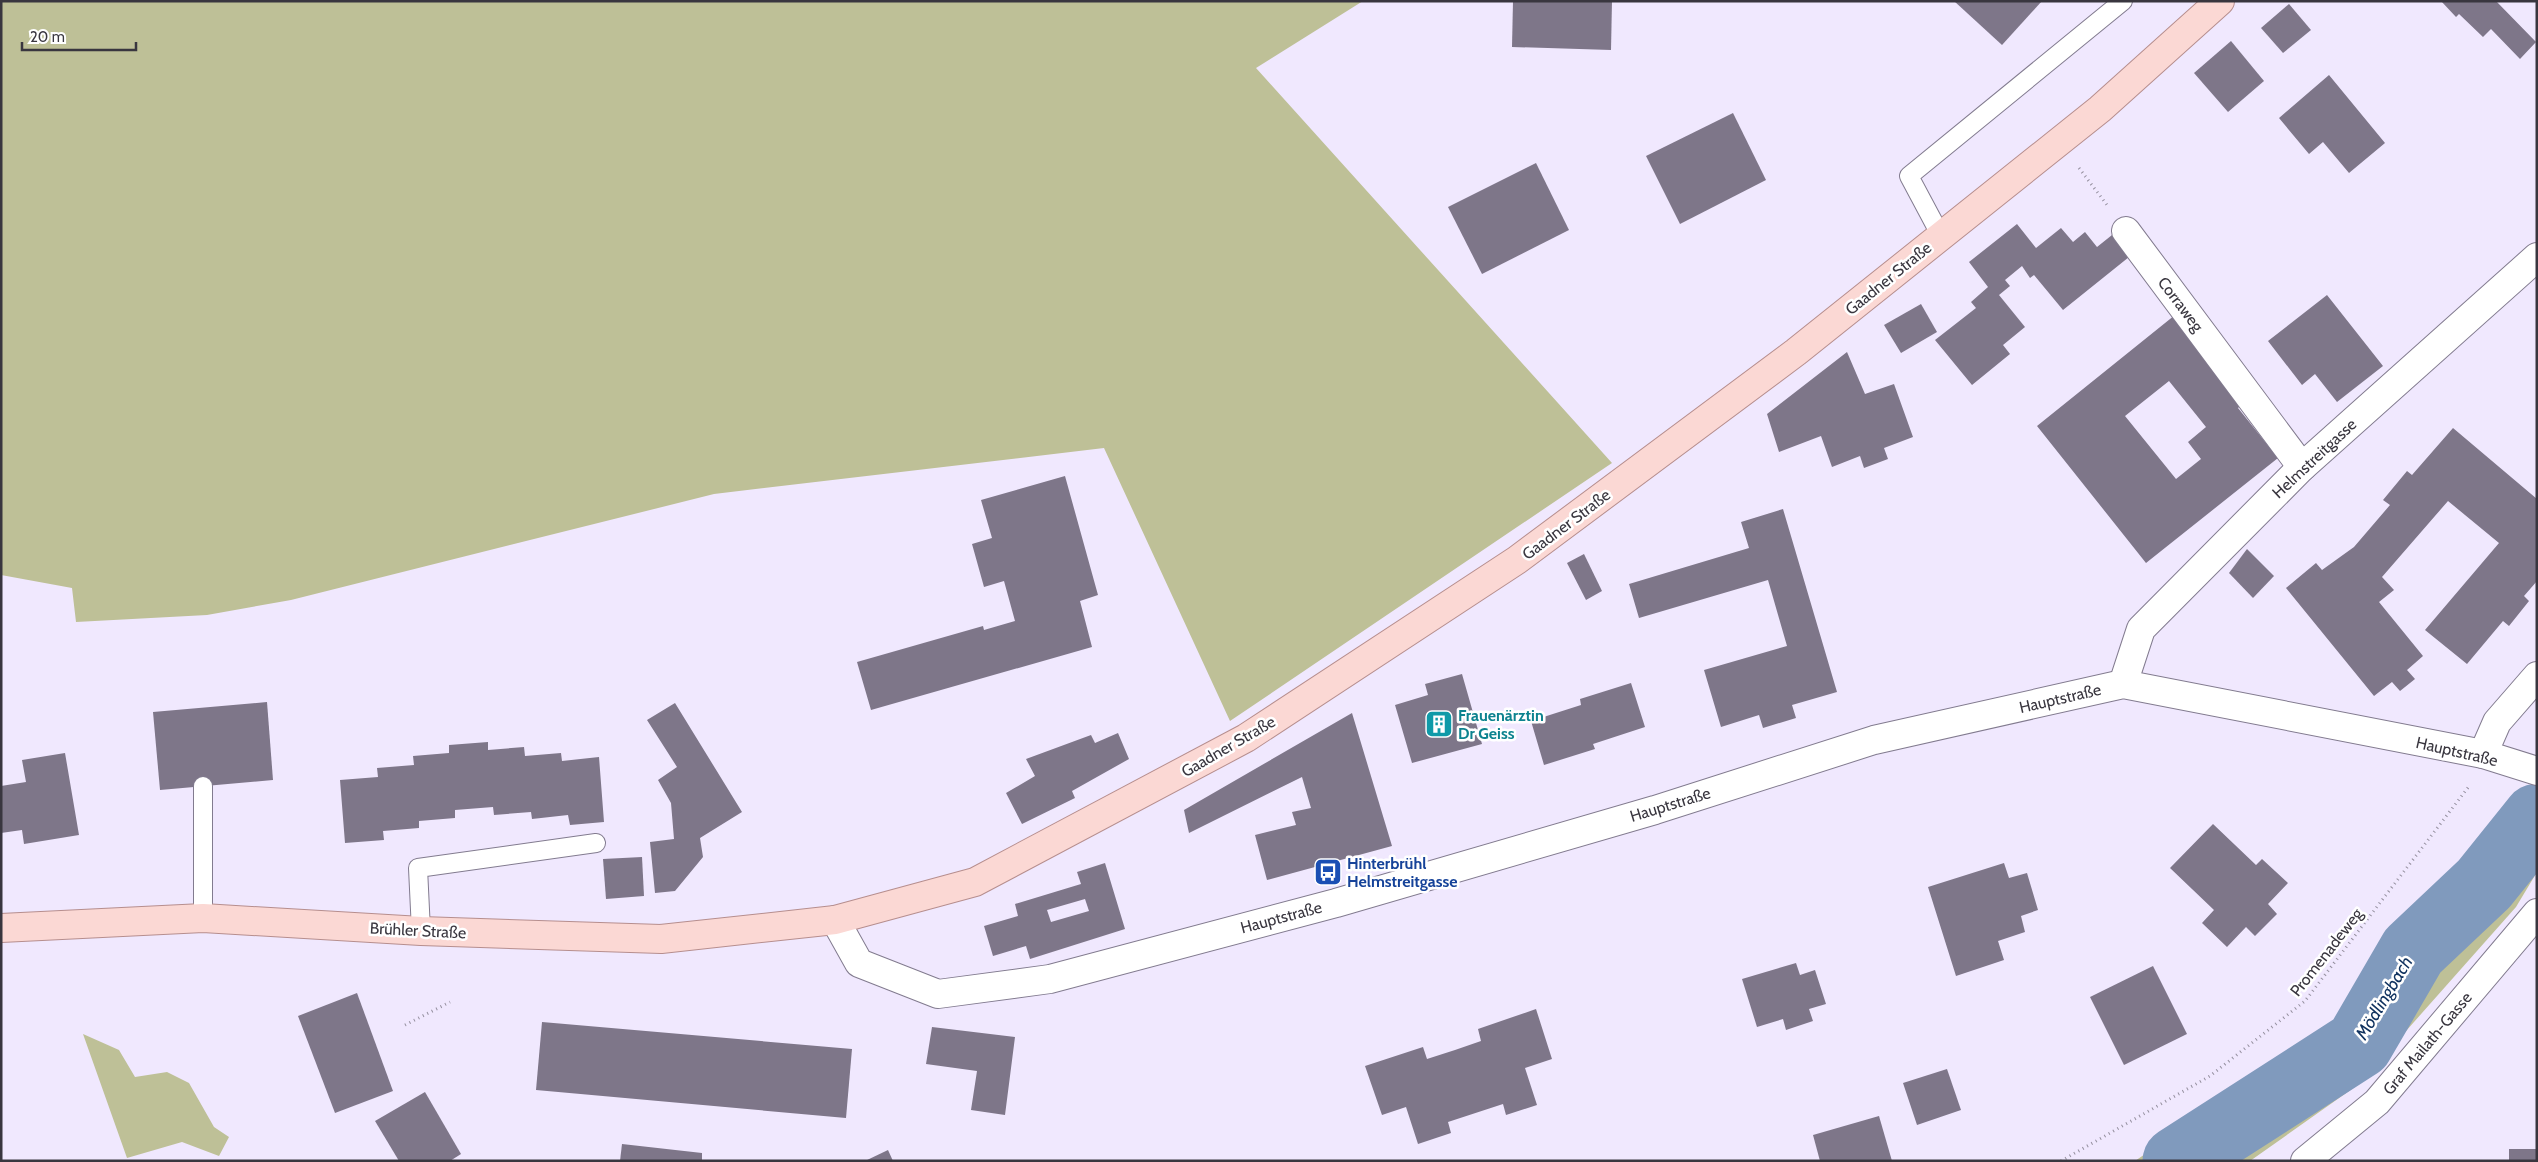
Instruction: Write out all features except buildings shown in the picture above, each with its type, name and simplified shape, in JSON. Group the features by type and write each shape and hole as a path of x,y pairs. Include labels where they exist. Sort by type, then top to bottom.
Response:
{"main road":[{"name":"Gaadner Straße","path":"835,920 975,882 1246,738 1517,560 1796,352 2100,109 2220,1"},
{"name":"Brühler Straße","path":"1,928 203,918 421,931 661,939 835,920"}],"street":[{"name":"Corraweg","path":"2126,231 2302,467"},
{"name":"Helmstreitgasse","path":"2123,684 2141,629 2302,467 2537,257"},
{"path":"2483,754 2497,722 2537,676"},
{"name":"Hauptstraße","path":"835,920 859,963 938,994 1050,979 1336,903 1655,810 1874,740 2123,684 2483,754 2534,771"},
{"name":"Graf Mailath-Gasse","path":"2305,1161 2377,1102 2537,913"}],"lane":[{"path":"1941,236 1909,176 2123,1"},
{"path":"203,786 203,918"},
{"path":"421,931 418,868 596,843"}],"path":[{"path":"2059,141 2126,231"},
{"name":"Promenadeweg","path":"2061,1161 2210,1076 2305,1001 2472,782 2483,754"},
{"path":"405,1025 450,1002"}],"green space":[{"path":"1,1 1363,1 1256,68 1612,463 1230,721 1104,448 714,494 291,600 207,615 76,622 72,588 1,575"},
{"path":"2507,804 2537,821 2537,872 2516,907 2359,1084 2250,1161 2135,1161 2343,1017"},
{"path":"83,1034 119,1050 135,1077 167,1072 189,1083 214,1127 229,1137 219,1156 182,1142 127,1158"}],"waterway":[{"name":"Mödlingbach","path":"2177,1161 2359,1044 2413,951 2484,884 2537,818"}],"place":[{"name":"Frauenärztin Dr Geiss","path":"1439,724"},
{"name":"Hinterbrühl Helmstreitgasse","path":"1328,872"}]}
